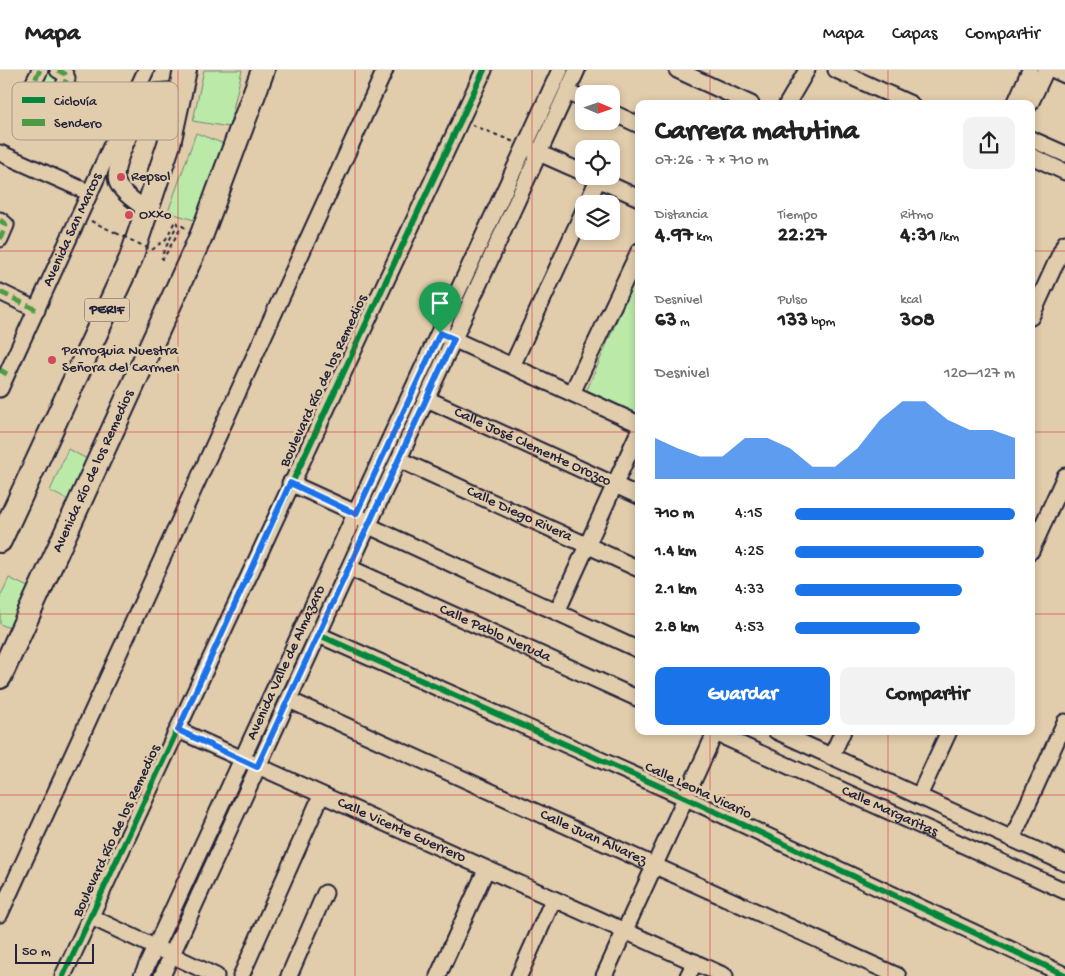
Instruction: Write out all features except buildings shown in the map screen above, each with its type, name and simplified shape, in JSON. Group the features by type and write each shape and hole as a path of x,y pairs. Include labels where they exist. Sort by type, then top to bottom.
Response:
{"highway":[{"name":"Avenida Río de los Remedios","path":"0,676 202,234 262,70"},
{"name":"PERIF","path":"178,103 183,80"},
{"name":"PERIF","path":"0,541 131,258 170,140"}],"street":[{"path":"34,82 40,70"},
{"path":"58,70 67,76 65,82"},
{"name":"Avenida San Marcos","path":"141,82 146,70"},
{"path":"0,914 386,70"},
{"name":"Boulevard Río de los Remedios","path":"63,976 178,730 290,483 484,70"},
{"path":"560,70 532,150 447,336 512,364 635,422"},
{"path":"532,150 566,92 576,70"},
{"path":"677,70 742,100"},
{"path":"789,100 807,70"},
{"path":"836,70 902,100"},
{"path":"1032,100 1046,70"},
{"path":"1054,70 1065,75"},
{"path":"1016,100 1027,71"},
{"path":"566,92 575,96"},
{"path":"620,116 635,123"},
{"name":"Avenida San Marcos","path":"0,389 4,372 37,310 114,140"},
{"path":"128,140 118,163 116,177 118,184 148,211"},
{"path":"1035,141 1065,154"},
{"path":"532,150 575,169"},
{"path":"0,153 90,193"},
{"path":"1035,158 1065,172"},
{"path":"98,176 116,177"},
{"path":"610,185 635,196"},
{"path":"0,220 6,225 0,239"},
{"path":"512,364 575,229"},
{"path":"1035,308 1065,243"},
{"path":"572,393 635,260"},
{"path":"0,292 37,310"},
{"name":"Avenida Valle de Almazaro","path":"162,976 400,460 427,399 447,336"},
{"name":"Avenida Valle de Almazaro","path":"142,976 240,759 356,514 447,336"},
{"name":"Calle José Clemente Orozco","path":"427,399 635,494"},
{"path":"556,612 635,440"},
{"name":"Calle Diego Rivera","path":"400,460 635,567"},
{"path":"1035,541 1065,476"},
{"path":"290,483 356,514 369,526 635,648"},
{"name":"Calle Pablo Neruda","path":"350,568 635,697"},
{"name":"Calle Leona Vicario","path":"319,635 686,798 1065,975"},
{"name":"Calle Juan Álvarez","path":"289,700 898,976"},
{"path":"1012,839 1065,722"},
{"name":"Calle Vicente Guerrero","path":"178,730 725,976"},
{"path":"604,976 714,735"},
{"name":"Calle Margaritas","path":"722,735 1065,890"},
{"name":"Calle Margaritas","path":"784,735 1065,863"},
{"path":"831,757 841,735"},
{"path":"919,796 947,735"},
{"path":"241,976 322,796"},
{"path":"438,976 486,870"},
{"path":"289,976 325,893"},
{"path":"519,976 554,900"},
{"path":"91,917 216,976"},
{"path":"688,976 695,962"}],"path":[{"path":"461,120 532,150"},
{"path":"100,225 152,250 166,239 175,222 178,223 161,257 164,259 182,226 202,234"}],"green space":[{"path":"44,70 63,77 61,82 38,82"},
{"path":"204,70 242,70 229,127 193,121"},
{"path":"196,133 224,144 194,220 168,212"},
{"path":"635,278 635,412 587,390"},
{"path":"68,449 89,460 72,502 50,491"},
{"path":"9,578 32,589 12,629 0,624 0,597"}],"marked path":[{"path":"34,82 40,70"},
{"path":"58,70 65,74 67,78 65,82"},
{"path":"0,220 6,225 0,239"},
{"path":"0,292 37,310"},
{"path":"0,370 7,374"}],"cycle path":[{"path":"63,976 484,70"},
{"path":"319,635 686,798 1065,975"}],"place":[{"name":"Repsol","path":"121,177"},
{"name":"Oxxo","path":"129,215"},
{"name":"Parroquia Nuestra Señora del Carmen","path":"52,360"}],"route":[{"path":"440,333 454,339 400,460 257,767 178,730 290,483 356,514 440,333"}]}
